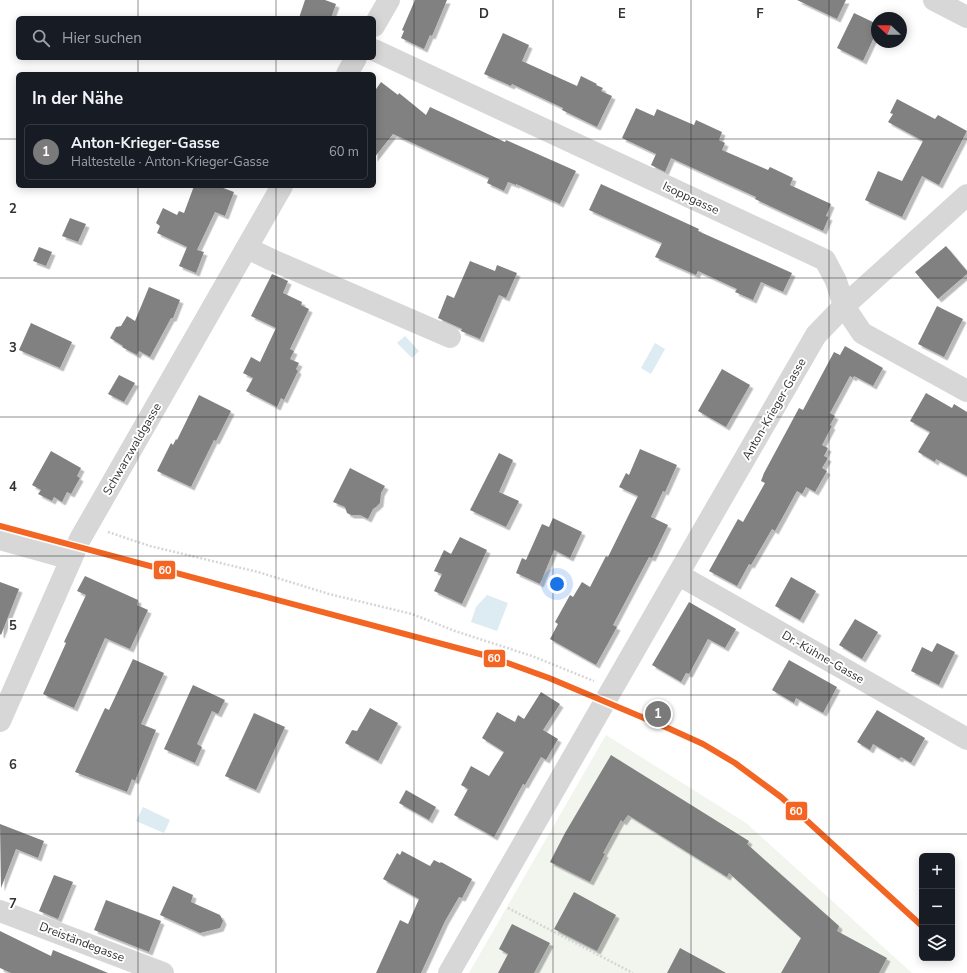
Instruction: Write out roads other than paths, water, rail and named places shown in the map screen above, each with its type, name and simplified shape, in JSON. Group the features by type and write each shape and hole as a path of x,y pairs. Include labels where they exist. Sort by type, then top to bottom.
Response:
{"street":[{"path":"376,22 388,0"},
{"path":"934,0 967,17"},
{"name":"Isoppgasse","path":"376,51 825,260 836,281 844,306 862,333 967,391"},
{"path":"347,72 355,60"},
{"name":"Schwarzwaldgasse","path":"0,721 71,559 281,188"},
{"name":"Anton-Krieger-Gasse","path":"449,973 816,335 844,306 967,195"},
{"path":"247,248 450,337"},
{"path":"0,539 71,559"},
{"name":"Dr.-Kühne-Gasse","path":"678,575 967,738"},
{"name":"Dreiständegasse","path":"0,911 163,973"}],"tram line":[{"name":"60","path":"0,526 491,657 549,678 670,729 703,744 735,763 781,797 921,925"}],"place":[{"name":"Anton-Krieger-Gasse","path":"658,714"}]}
